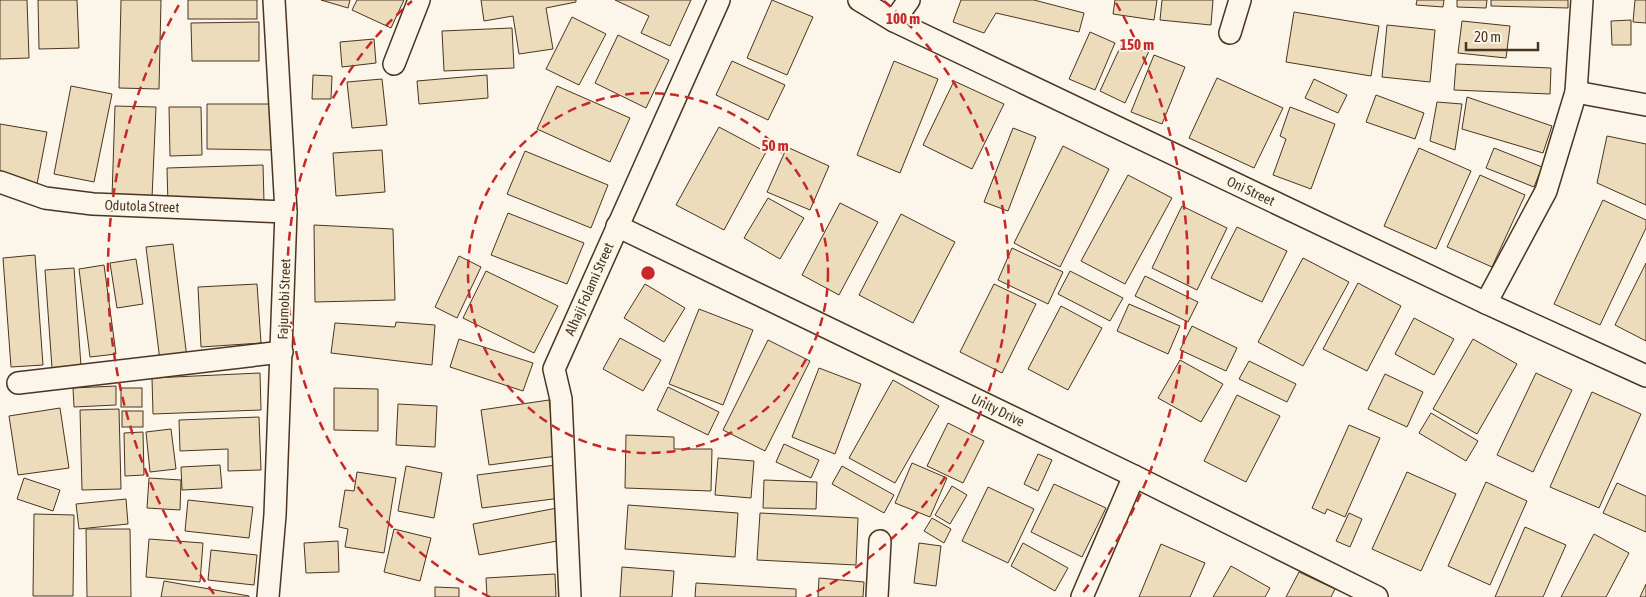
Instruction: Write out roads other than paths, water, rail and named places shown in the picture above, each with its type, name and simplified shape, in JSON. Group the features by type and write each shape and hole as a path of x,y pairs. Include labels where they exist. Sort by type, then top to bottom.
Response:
{"street":[{"name":"Fajumobi Street","path":"268,597 275,515 286,212 274,0"},
{"path":"394,64 418,0"},
{"name":"Alhaji Folami Street","path":"570,597 561,399 554,368 718,0"},
{"name":"Oni Street","path":"859,0 894,21 1486,303 1646,376"},
{"path":"894,21 909,0"},
{"path":"1230,33 1240,0"},
{"path":"1486,303 1546,191 1576,92 1582,0"},
{"path":"1576,92 1646,105"},
{"name":"Odutola Street","path":"0,182 45,198 93,204 286,212"},
{"name":"Unity Drive","path":"617,226 1134,476 1377,597"},
{"path":"18,383 282,352"},
{"path":"1082,597 1134,476"},
{"path":"877,597 880,541"}]}
